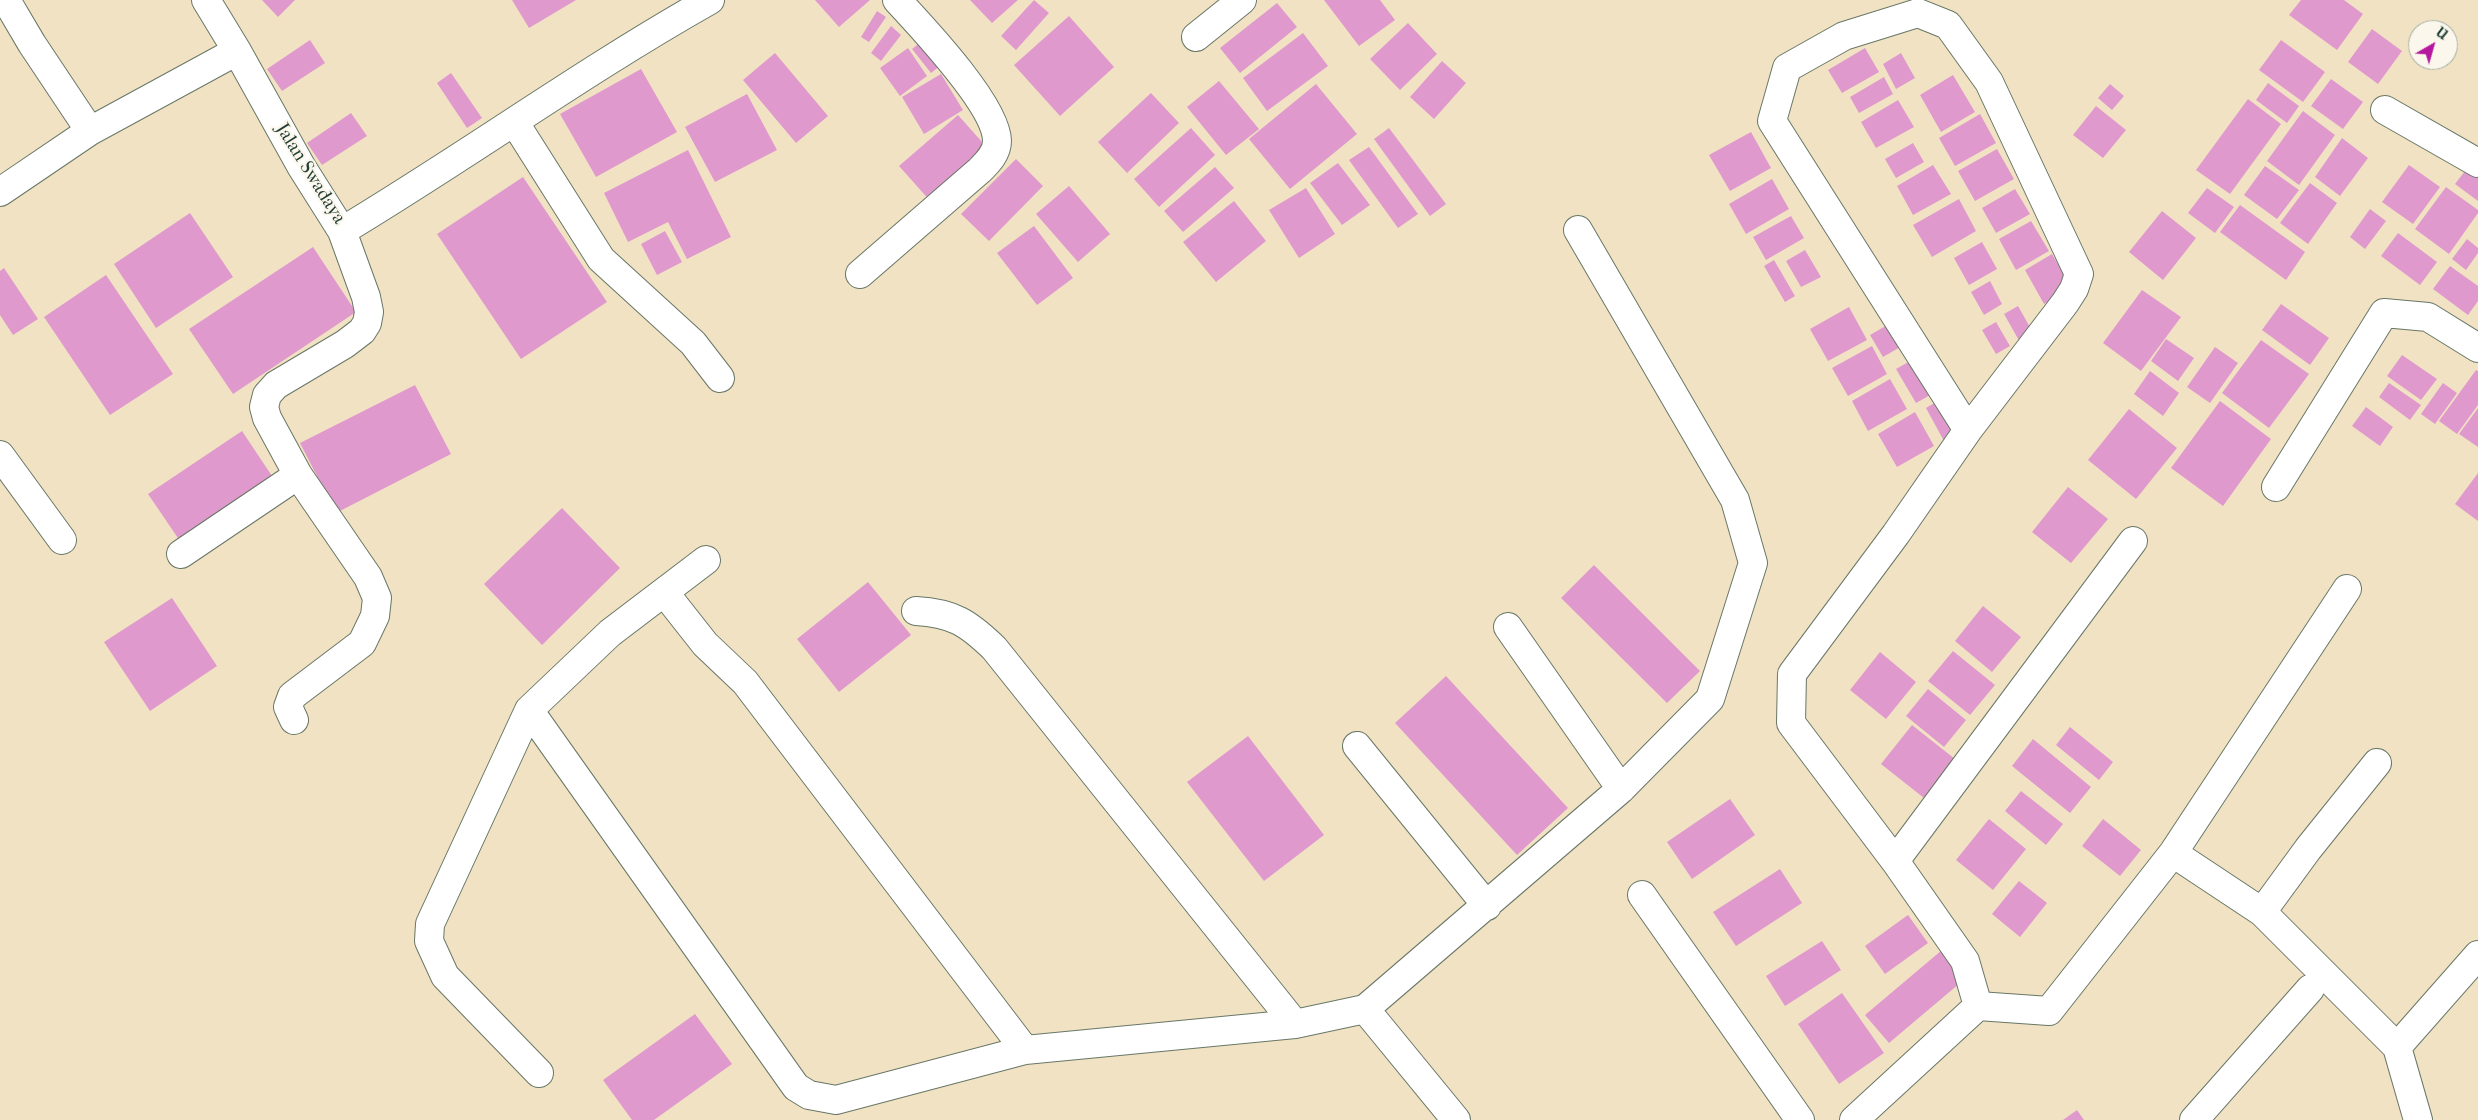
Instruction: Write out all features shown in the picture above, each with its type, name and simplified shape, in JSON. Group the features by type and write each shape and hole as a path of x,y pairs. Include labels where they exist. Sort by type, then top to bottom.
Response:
{"street":[{"path":"6,0 32,44 90,131"},
{"name":"Jalan Swadaya","path":"206,0 302,166 342,230 515,123 615,56 710,0"},
{"path":"860,274 980,170 992,157 997,142 993,120 962,75 897,0"},
{"path":"1196,37 1242,0"},
{"path":"1968,430 1772,121 1787,68 1844,36 1918,13 1948,25 1989,82 2079,274 2074,289 2065,303 1968,430 1896,534 1792,674 1791,723 1895,861 1965,962 1978,1006"},
{"path":"0,192 90,131 200,69 237,51"},
{"path":"2385,110 2478,163"},
{"path":"515,123 601,259 696,347 720,378"},
{"path":"294,720 288,707 292,696 362,643 372,625 377,598 368,577 298,475 264,407 267,396 276,385 346,344 362,331 367,323 369,312 366,297 342,230"},
{"path":"529,710 796,1087 809,1096 836,1100 1024,1050 1295,1024 1365,1009 1621,789 1710,699 1753,563 1735,500 1578,230"},
{"path":"2276,487 2384,313 2428,317 2478,348"},
{"path":"0,455 62,540"},
{"path":"181,554 298,475"},
{"path":"1895,861 2133,541"},
{"path":"539,1073 445,976 429,941 430,924 529,710 610,633 706,560"},
{"path":"1854,1120 1978,1006 2049,1011 2173,853 2347,589"},
{"path":"664,592 705,644 745,682 1024,1050"},
{"path":"916,612 938,613 959,619 976,630 994,648 1295,1024"},
{"path":"1508,627 1621,789"},
{"path":"1356,746 1487,906"},
{"path":"2262,912 2308,849 2377,763"},
{"path":"2173,853 2262,912 2397,1047 2418,1120"},
{"path":"1642,894 1800,1120"},
{"path":"2397,1047 2478,955"},
{"path":"2194,1120 2310,989"},
{"path":"1365,1009 1456,1120"}],"building":[{"path":"262,0 295,0 278,17"},
{"path":"512,0 576,0 529,28"},
{"path":"815,0 870,0 839,27"},
{"path":"970,0 1018,0 992,23"},
{"path":"1034,0 1049,13 1016,50 1001,36"},
{"path":"1324,0 1380,0 1395,20 1359,46"},
{"path":"2301,0 2344,0 2363,14 2337,50 2289,15"},
{"path":"1277,3 1297,27 1240,73 1220,48"},
{"path":"877,11 886,17 869,42 861,37"},
{"path":"1069,16 1114,67 1060,116 1014,65"},
{"path":"1408,23 1437,54 1400,90 1370,59"},
{"path":"891,26 901,35 881,61 871,53"},
{"path":"2372,29 2402,51 2378,84 2348,62"},
{"path":"1303,33 1328,66 1267,111 1243,78"},
{"path":"927,37 946,61 931,73 912,49"},
{"path":"310,40 325,63 282,91 267,69"},
{"path":"2281,40 2325,72 2303,102 2259,70"},
{"path":"908,48 927,76 900,96 880,68"},
{"path":"1865,48 1879,72 1842,93 1828,70"},
{"path":"775,53 828,116 796,143 743,80"},
{"path":"1901,53 1915,78 1896,89 1883,64"},
{"path":"1442,61 1466,83 1434,119 1410,97"},
{"path":"641,69 677,132 596,177 560,114"},
{"path":"451,73 482,118 467,128 437,83"},
{"path":"941,74 963,110 924,134 902,97"},
{"path":"1953,75 1975,112 1941,132 1920,95"},
{"path":"1884,77 1893,94 1859,113 1850,97"},
{"path":"2331,79 2363,102 2343,129 2311,106"},
{"path":"1219,81 1259,129 1226,155 1187,107"},
{"path":"2268,83 2299,106 2287,123 2256,100"},
{"path":"1316,84 1357,134 1290,189 1249,139"},
{"path":"2110,84 2124,96 2112,110 2098,98"},
{"path":"1151,93 1179,123 1127,173 1098,142"},
{"path":"747,94 777,150 715,182 685,127"},
{"path":"2248,99 2281,124 2230,194 2196,170"},
{"path":"1898,100 1914,127 1876,148 1861,122"},
{"path":"2096,106 2126,130 2103,158 2073,135"},
{"path":"2303,111 2335,135 2299,185 2267,161"},
{"path":"351,113 367,136 322,165 307,143"},
{"path":"1980,114 1996,143 1955,166 1939,138"},
{"path":"958,115 991,152 932,203 899,166"},
{"path":"1191,128 1215,155 1159,207 1134,179"},
{"path":"1389,128 1446,204 1430,216 1374,139"},
{"path":"1751,132 1771,168 1730,191 1709,155"},
{"path":"2342,138 2368,158 2340,196 2315,177"},
{"path":"1913,143 1924,162 1896,178 1885,159"},
{"path":"1369,147 1418,214 1398,228 1349,160"},
{"path":"1997,149 2014,179 1975,201 1958,171"},
{"path":"688,150 731,237 687,259 668,222 628,242 604,193"},
{"path":"1016,159 1043,186 989,241 961,214"},
{"path":"1338,163 1370,205 1342,225 1310,183"},
{"path":"2471,163 2478,168 2478,201 2455,184"},
{"path":"1933,165 1951,194 1913,215 1897,186"},
{"path":"2409,165 2440,187 2413,224 2382,202"},
{"path":"2265,166 2299,190 2277,219 2244,195"},
{"path":"1215,167 1234,188 1183,232 1164,211"},
{"path":"523,177 607,302 521,359 437,234"},
{"path":"1772,179 1789,209 1746,234 1729,204"},
{"path":"2310,183 2337,203 2308,244 2280,223"},
{"path":"1069,186 1110,234 1078,262 1036,214"},
{"path":"2446,187 2478,210 2478,213 2449,254 2415,229"},
{"path":"1306,188 1335,234 1299,258 1269,210"},
{"path":"2207,188 2234,207 2215,233 2188,213"},
{"path":"2015,189 2030,214 1996,233 1982,208"},
{"path":"1959,199 1976,231 1932,257 1913,225"},
{"path":"1234,201 1266,241 1216,282 1183,242"},
{"path":"2240,205 2305,252 2286,280 2220,232"},
{"path":"2370,209 2386,221 2365,249 2350,237"},
{"path":"2162,211 2196,238 2163,280 2129,252"},
{"path":"190,213 233,277 156,328 114,264"},
{"path":"1791,216 1804,238 1766,260 1753,237"},
{"path":"2031,221 2049,251 2016,270 1999,239"},
{"path":"1034,226 1073,278 1037,305 997,253"},
{"path":"665,231 682,262 657,275 641,244"},
{"path":"2398,233 2437,262 2420,285 2381,256"},
{"path":"2467,239 2478,248 2478,253 2466,270 2452,259"},
{"path":"1982,242 1997,269 1969,285 1954,258"},
{"path":"313,247 356,312 233,394 189,329"},
{"path":"1805,250 1821,277 1801,287 1786,261"},
{"path":"2052,254 2072,288 2044,304 2025,270"},
{"path":"1774,260 1795,296 1785,302 1764,266"},
{"path":"2450,266 2478,286 2478,301 2468,315 2433,289"},
{"path":"4,268 38,319 13,335 0,315 0,271"},
{"path":"106,275 173,374 110,415 44,317"},
{"path":"1990,281 2002,304 1984,315 1971,292"},
{"path":"2142,290 2181,317 2141,371 2103,343"},
{"path":"2281,304 2329,338 2310,365 2262,330"},
{"path":"2018,306 2035,336 2021,344 2004,314"},
{"path":"1849,307 1867,340 1828,361 1810,329"},
{"path":"1896,320 1909,342 1883,357 1870,335"},
{"path":"1996,322 2010,346 1996,354 1982,330"},
{"path":"2166,339 2194,358 2178,381 2151,361"},
{"path":"2261,340 2309,374 2269,428 2222,393"},
{"path":"1872,346 1887,374 1848,396 1832,368"},
{"path":"2215,347 2238,363 2210,403 2187,387"},
{"path":"2402,355 2437,379 2421,400 2387,376"},
{"path":"1919,356 1939,390 1916,403 1896,369"},
{"path":"2476,370 2478,371 2478,405 2457,434 2439,421"},
{"path":"2150,371 2179,393 2163,416 2134,394"},
{"path":"1890,379 1907,409 1868,431 1852,401"},
{"path":"2389,383 2421,405 2410,420 2379,397"},
{"path":"2443,383 2457,393 2435,424 2421,414"},
{"path":"415,385 451,454 336,513 300,443"},
{"path":"1941,399 1960,432 1944,441 1926,408"},
{"path":"2220,401 2271,439 2223,506 2171,468"},
{"path":"2366,407 2393,427 2380,446 2352,426"},
{"path":"2478,408 2478,447 2459,434"},
{"path":"2129,409 2177,448 2136,499 2088,460"},
{"path":"1915,412 1934,446 1897,467 1878,434"},
{"path":"242,431 276,482 182,544 148,494"},
{"path":"2478,473 2478,521 2455,504"},
{"path":"2068,487 2108,519 2071,563 2032,532"},
{"path":"562,508 620,568 542,645 484,584"},
{"path":"1594,565 1700,671 1667,703 1561,598"},
{"path":"868,582 911,635 839,692 797,639"},
{"path":"172,598 217,666 150,711 104,642"},
{"path":"1983,606 2021,637 1992,672 1955,641"},
{"path":"1953,651 1995,685 1970,715 1928,681"},
{"path":"1880,652 1916,682 1886,719 1850,690"},
{"path":"1446,676 1568,808 1517,855 1395,723"},
{"path":"1928,689 1966,720 1944,747 1906,716"},
{"path":"1912,725 1955,759 1924,798 1881,764"},
{"path":"2070,727 2113,762 2099,780 2056,745"},
{"path":"1248,736 1324,835 1264,881 1187,782"},
{"path":"2033,739 2091,787 2070,813 2012,766"},
{"path":"2021,791 2063,824 2046,845 2005,811"},
{"path":"1730,799 1755,835 1692,879 1667,842"},
{"path":"1989,819 2026,849 1993,890 1956,860"},
{"path":"2103,819 2141,850 2120,876 2082,846"},
{"path":"1780,869 1802,903 1736,946 1713,912"},
{"path":"2019,881 2047,903 2020,937 1992,914"},
{"path":"1908,915 1928,943 1885,974 1865,946"},
{"path":"1822,941 1841,970 1785,1006 1766,976"},
{"path":"1942,950 1966,978 1889,1043 1865,1015"},
{"path":"1842,993 1884,1053 1839,1084 1798,1024"},
{"path":"695,1014 732,1064 654,1120 632,1120 603,1080"},
{"path":"2077,1110 2084,1120 2063,1120"}]}
